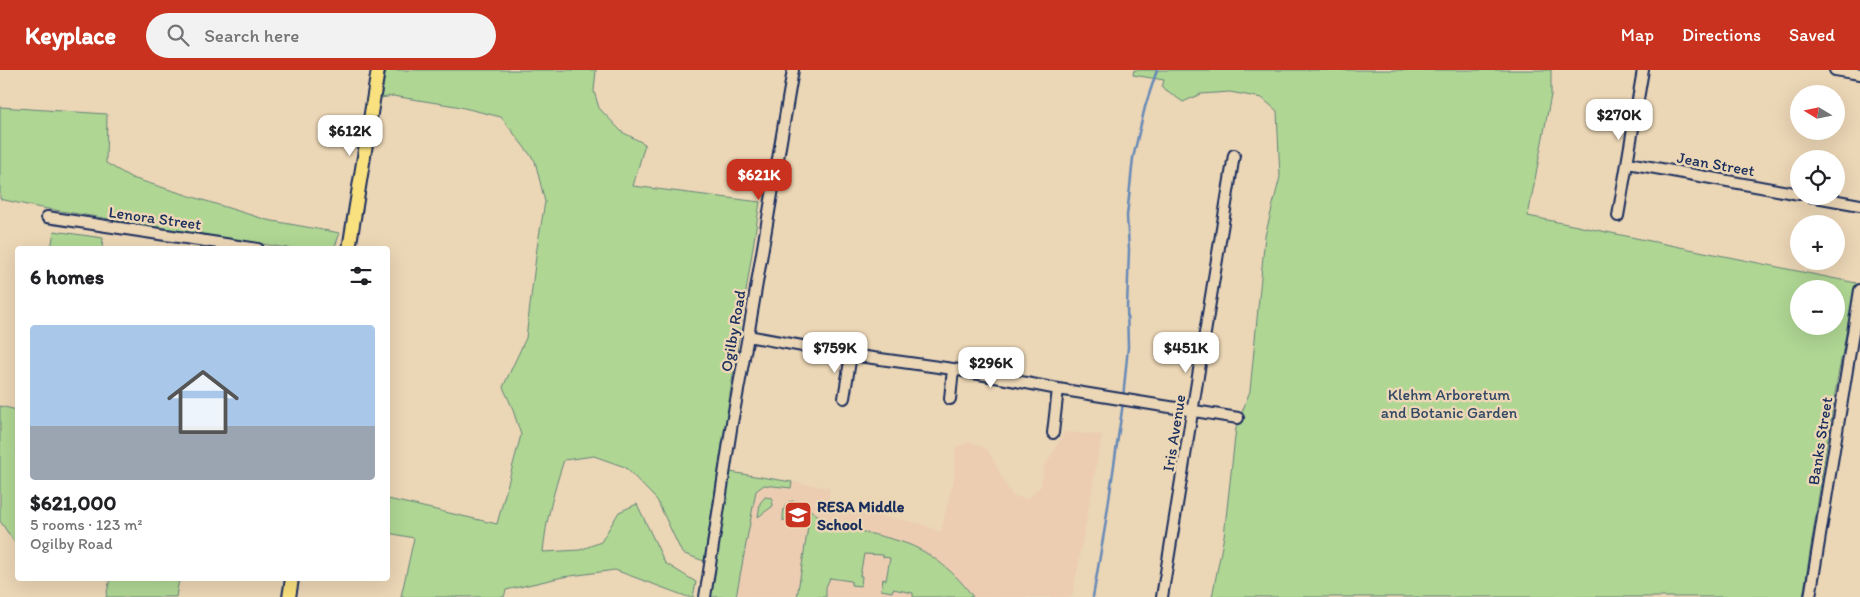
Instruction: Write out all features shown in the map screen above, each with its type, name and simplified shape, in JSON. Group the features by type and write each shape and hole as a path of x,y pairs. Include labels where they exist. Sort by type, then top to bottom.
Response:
{"main road":[{"path":"349,246 378,70"},
{"path":"289,597 292,581"}],"street":[{"name":"Ogilby Road","path":"705,597 732,423 794,70"},
{"path":"1618,216 1643,70"},
{"path":"1835,70 1860,74"},
{"name":"Iris Avenue","path":"1162,597 1234,155"},
{"name":"Jean Street","path":"1628,163 1790,192"},
{"path":"1845,202 1860,205"},
{"name":"Lenora Street","path":"47,217 229,246"},
{"name":"Banks Street","path":"1810,597 1860,290"},
{"path":"748,336 851,355 952,369 1058,389 1238,418"},
{"path":"844,398 851,355"},
{"path":"950,399 952,369"},
{"path":"1053,433 1058,389"}],"shaded area":[{"name":"RESA Middle School","path":"1065,432 1102,435 1072,597 710,597 730,472 829,488 828,507 918,523 941,532 954,478 956,447 970,442 987,449 1012,496 1028,499 1041,486 1044,468"}],"green space":[{"path":"386,70 596,70 594,91 599,108 622,132 645,144 633,186 760,202 704,561 682,553 657,500 625,467 594,456 564,460 546,528 543,552 580,550 601,542 619,512 637,504 665,563 696,582 693,597 688,597 615,570 563,577 506,590 504,597 401,597 414,538 390,533 390,499 497,524 521,435 503,387 526,338 537,248 545,202 535,161 501,117 456,106 393,96 381,98"},
{"name":"Klehm Arboretum and Botanic Garden","path":"1134,70 1551,70 1551,95 1528,216 1841,280 1790,280 1790,335 1845,335 1845,281 1856,283 1837,381 1803,597 1212,597 1224,536 1236,428 1250,391 1265,236 1280,177 1277,111 1262,98 1230,92 1201,94 1183,102 1162,87 1164,80 1133,75"},
{"path":"0,107 107,114 106,163 132,178 267,220 340,233 335,246 275,246 36,207 0,199"},
{"path":"54,231 103,238 102,246 52,246"},
{"path":"0,406 15,410 15,543 0,521"},
{"path":"730,472 792,482 791,488 764,485 756,491 736,597 711,597"},
{"path":"765,497 772,498 773,506 758,517 760,503"},
{"path":"792,501 797,502 798,510 783,521 785,506"},
{"path":"810,510 843,526 893,539 915,547 943,565 967,588 973,597 913,597 913,593 893,589 892,592 881,590 883,579 886,580 890,558 883,557 883,555 864,554 860,576 862,576 861,586 851,585 851,581 830,578 826,587 826,597 797,597 810,514 808,512"},
{"path":"110,581 179,581 176,597 106,597"}],"waterway":[{"path":"1123,398 1128,347 1129,250 1127,216 1133,158 1145,107 1157,70"},
{"path":"1093,597 1123,403"}],"place":[{"name":"RESA Middle School","path":"798,515"}]}
